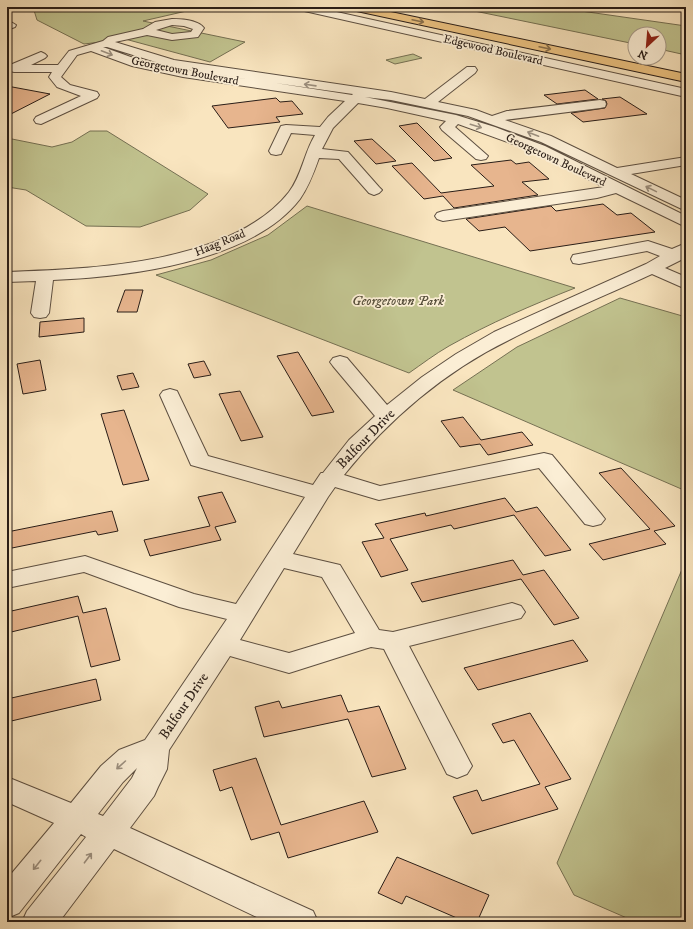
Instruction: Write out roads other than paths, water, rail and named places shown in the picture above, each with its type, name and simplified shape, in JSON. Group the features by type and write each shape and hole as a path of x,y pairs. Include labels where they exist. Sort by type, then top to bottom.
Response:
{"highway":[{"path":"352,7 683,76"}],"street":[{"name":"Edgewood Boulevard","path":"300,7 686,93"},
{"path":"107,44 112,39 147,32"},
{"name":"Georgetown Boulevard","path":"91,47 107,44 172,63 260,81 333,88 456,119 522,142 616,180 686,206"},
{"path":"41,120 93,95 62,85 56,81 55,77 73,53 91,47"},
{"name":"Georgetown Boulevard","path":"91,47 109,54 160,68 428,103 494,120 546,139 686,222"},
{"path":"40,56 14,68 60,69"},
{"path":"160,68 172,63"},
{"path":"428,103 471,70"},
{"path":"333,88 343,80 397,88"},
{"path":"239,95 260,81"},
{"name":"Haag Road","path":"7,277 45,276 125,270 192,255 247,233 282,209 294,196 303,182 313,153 324,131 334,117 360,95"},
{"path":"494,120 507,116 600,104"},
{"path":"456,119 447,127 481,156"},
{"path":"276,151 286,129 324,131"},
{"path":"313,153 343,155 374,190"},
{"path":"443,216 597,193 616,180 686,161"},
{"path":"578,259 648,246 680,252"},
{"name":"Balfour Drive","path":"39,922 143,787 152,769 155,748 244,615 324,486 357,445 386,416 429,381 463,358 501,336 652,268 680,252"},
{"path":"652,268 686,284"},
{"path":"40,313 45,276"},
{"path":"340,362 386,416"},
{"path":"170,395 200,460 324,486 379,493 544,460 593,519"},
{"path":"278,559 331,571 382,640 457,766"},
{"path":"7,580 85,564 188,601 244,615"},
{"path":"224,646 289,663 382,640 512,612"},
{"name":"Balfour Drive","path":"7,903 112,774 129,758 155,748"},
{"path":"7,790 108,832 301,922"}],"park label":[{"name":"Georgetown Park","path":"398,301"}]}
